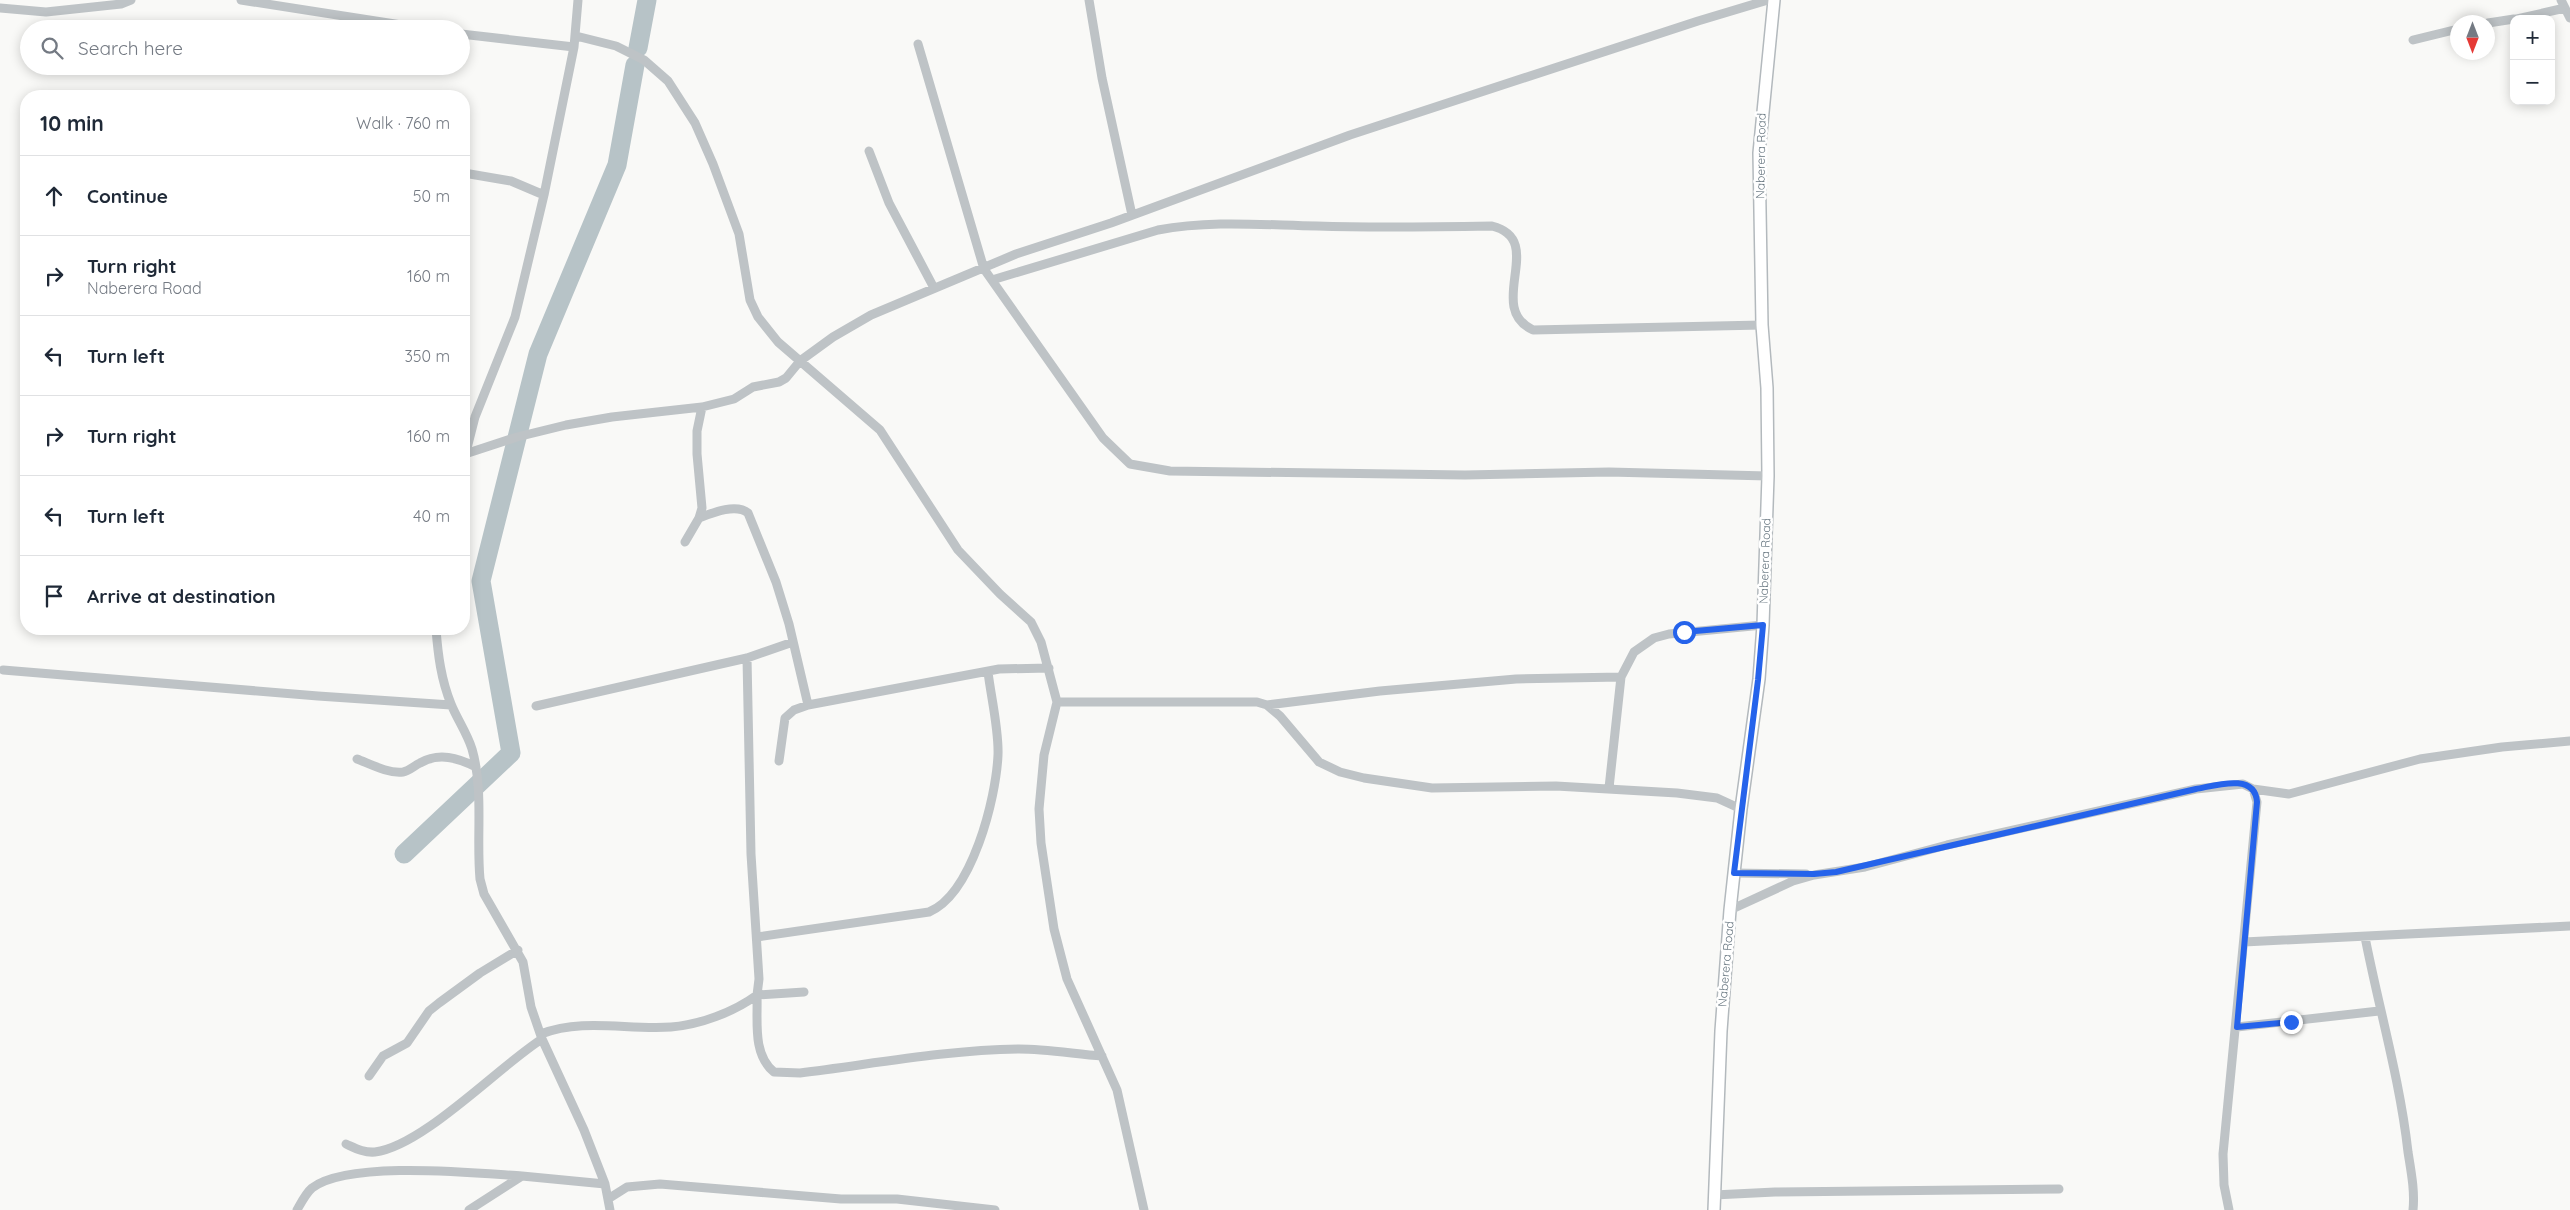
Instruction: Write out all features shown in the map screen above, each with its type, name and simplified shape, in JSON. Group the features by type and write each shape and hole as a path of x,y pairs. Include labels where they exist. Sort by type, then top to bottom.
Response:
{"street":[{"path":"0,8 46,12 121,4 131,0"},
{"path":"241,0 369,20"},
{"path":"470,435 475,417 515,317 544,195 574,47 578,0"},
{"path":"1089,0 1102,78 1132,215"},
{"path":"470,455 517,437 566,425 612,417 702,407 734,399 753,387 779,382 793,372 800,361 833,337 871,315 1016,254 1132,215 1350,135 1698,20 1768,0"},
{"name":"Naberera Road","path":"1714,1210 1720,1031 1730,910 1740,809 1757,689 1763,625 1768,476 1768,388 1762,325 1759,153 1774,0"},
{"path":"2528,15 2563,4 2570,18"},
{"path":"2495,22 2510,20"},
{"path":"2413,40 2450,31"},
{"path":"470,35 574,47"},
{"path":"576,36 616,46 644,60 668,81 695,123 733,217 739,234 750,300 758,317 778,342 880,430 958,550 1000,594 1031,622 1041,642 1057,702 1040,777 1039,809 1041,843 1054,929 1063,964 1120,1100 1144,1210"},
{"path":"918,44 984,269 1104,438 1130,464 1170,471 1768,476"},
{"path":"868,151 889,203 934,288"},
{"path":"470,173 511,181 544,195"},
{"path":"992,280 1158,230 1206,222 1319,226 1492,226 1502,229 1512,236 1517,254 1514,309 1522,325 1533,330 1762,325"},
{"path":"685,542 699,518 702,508 697,431 702,407"},
{"path":"699,518 722,510 738,509 748,513 776,582 808,704"},
{"path":"1609,788 1621,677 1634,652 1654,638 1700,630 1763,625"},
{"path":"436,635 437,654 451,704 472,748 476,767 480,879 484,894 518,950 526,972 531,1007 541,1036 569,1095 604,1184 610,1210"},
{"path":"536,706 746,658 793,642"},
{"path":"746,658 751,854 759,978 757,995 760,1048 770,1069 780,1074 800,1074 976,1051 1022,1049 1102,1056"},
{"path":"779,761 785,718 794,710 808,704 1014,667 1049,668"},
{"path":"3,670 318,696 451,704"},
{"path":"757,937 929,912 945,903 979,849 993,788 998,749 988,672"},
{"path":"1057,702 1241,701 1267,705 1380,691 1516,679 1621,677"},
{"path":"1267,705 1319,762 1340,772 1432,788 1556,786 1609,788 1711,797 1740,809"},
{"path":"2253,790 2289,794 2420,759 2502,747 2570,741"},
{"path":"358,760 396,772 404,772 422,762 435,758 448,757 458,758 476,767"},
{"path":"1734,873 1814,874 1865,867 1947,845 2196,789 2238,783 2247,785 2253,790 2257,802 2237,1027 2223,1154 2224,1185 2229,1210"},
{"path":"1730,910 1793,881 1814,874"},
{"path":"2244,942 2570,926"},
{"path":"2365,937 2400,1094 2413,1190 2413,1210"},
{"path":"370,1076 383,1056 407,1043 429,1012 439,1003 480,973 518,950"},
{"path":"346,1144 359,1150 375,1152 407,1139 453,1108 541,1036 557,1028 587,1024 671,1027 691,1024 724,1013 757,995 804,992"},
{"path":"2237,1027 2380,1011"},
{"path":"297,1210 312,1188 352,1174 403,1172 522,1176 604,1184"},
{"path":"469,1210 522,1176"},
{"path":"608,1199 627,1188 660,1184 842,1199 897,1199 995,1210"},
{"path":"1714,1195 1775,1192 2059,1189"}],"waterway":[{"path":"638,48 647,0"},
{"path":"404,854 511,753 481,581 538,354 617,165 635,65"}],"route":[{"path":"1684,632 1763,625 1734,873 1814,874 1836,872 1865,867 1947,845 2196,789 2238,783 2247,785 2253,790 2257,802 2237,1027 2291,1022"}]}
